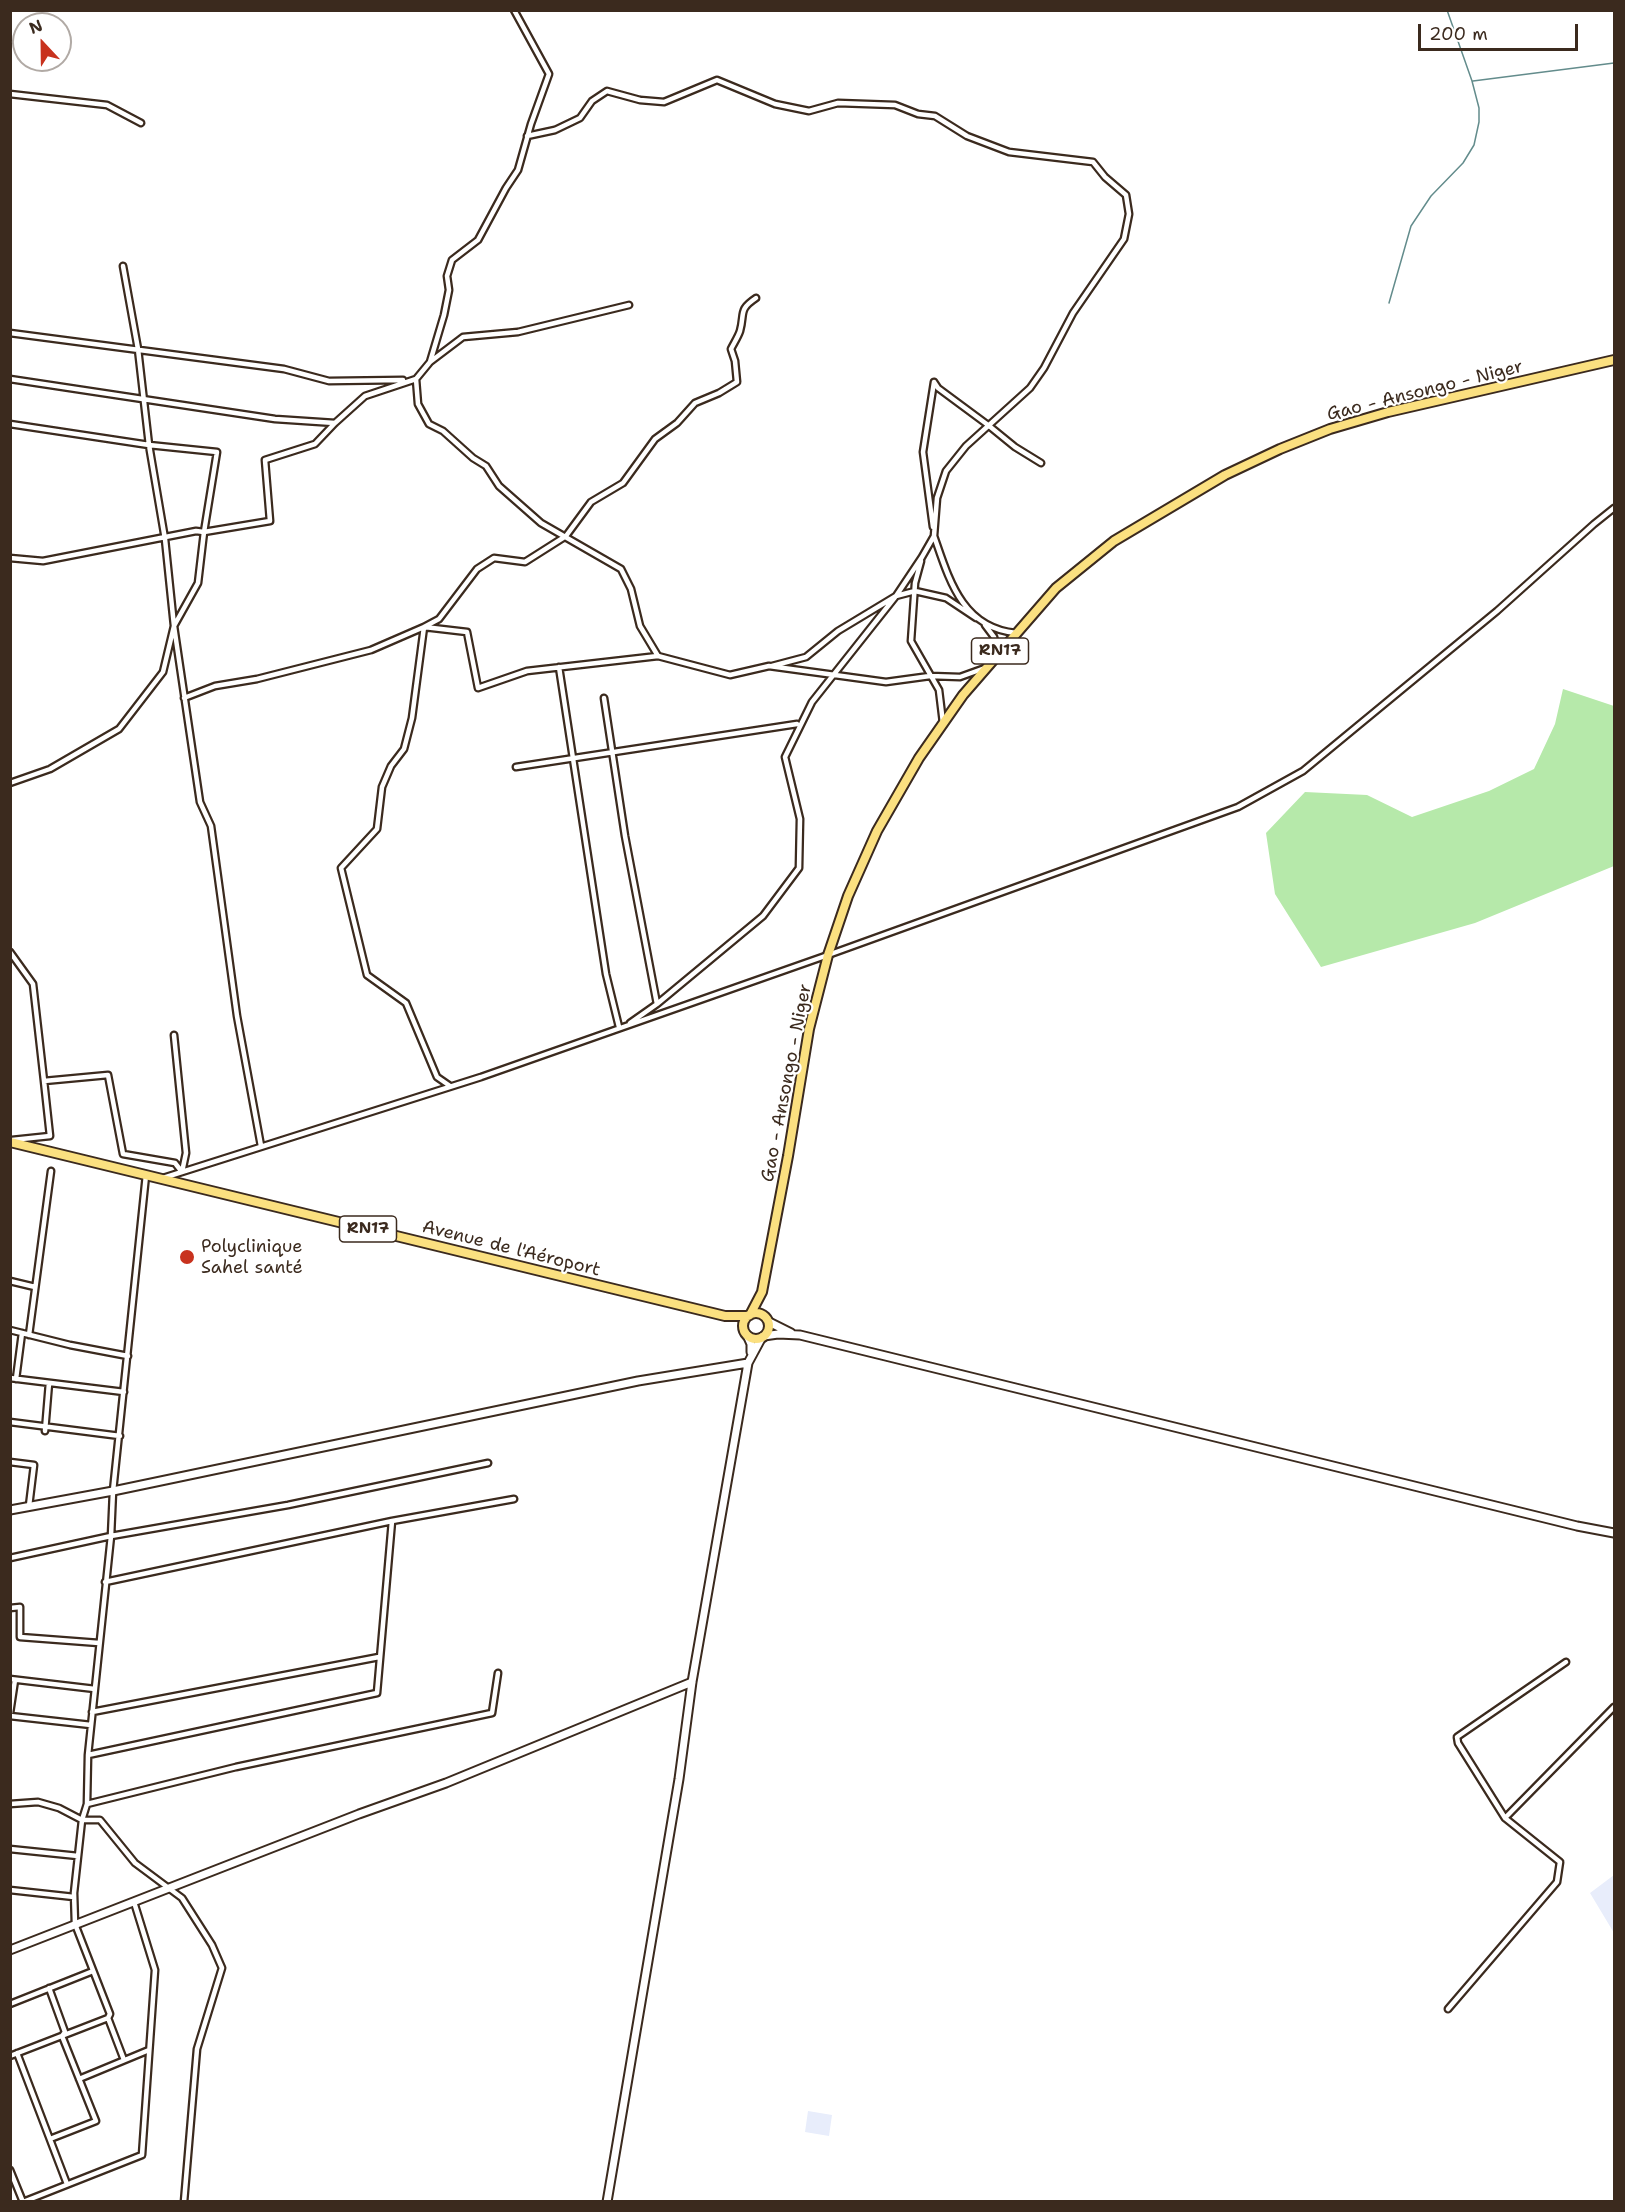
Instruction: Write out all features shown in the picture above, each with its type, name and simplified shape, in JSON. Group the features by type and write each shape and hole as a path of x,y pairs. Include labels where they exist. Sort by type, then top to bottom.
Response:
{"main road":[{"name":"Gao - Ansongo - Niger","path":"762,1292 809,1029 828,955 848,896 877,831 919,758 963,695 1056,588 1114,541 1225,475 1280,449 1330,429 1388,412 1614,360"},
{"name":"Avenue de l'Aéroport","path":"10,1141 725,1316"},
{"name":"RN17","path":"725,1316 749,1316 762,1292"},
{"name":"RN17","path":"762,1292 762,1305 767,1320"},
{"path":"758,1313 767,1320 768,1330 763,1337 754,1339 746,1332 744,1322 749,1316 758,1313"},
{"name":"RN17","path":"725,1316 736,1322 746,1332"}],"street":[{"path":"430,362 444,315 449,290 447,276 452,260 478,240 518,170 527,136 549,74 514,10"},
{"path":"527,136 555,130 580,118 592,101 607,91 640,100 664,102 717,80 774,104 809,111 838,103 895,105 918,114 935,116 967,136 1009,152 1093,162 1126,195 1129,214 1124,239 1072,313 1044,368 1029,388 966,446 946,471 937,498 934,536 922,557 896,596 812,702 785,757 800,819 799,868 763,916 657,1004 630,1023"},
{"path":"10,94 107,105 141,123"},
{"path":"123,266 138,350 149,445 165,539 174,626 200,802 211,826 237,1016 261,1146"},
{"path":"184,698 215,686 257,679 371,650 439,619 477,569 494,558 525,562 566,536 591,502 622,483 655,439 677,423 695,403 719,393 736,382 735,361 731,349 740,330 745,305 756,298"},
{"path":"10,333 284,369 329,381 409,380 416,379 430,362 463,337 518,332 630,305"},
{"path":"10,379 275,419 335,423"},
{"path":"416,379 418,404 429,424 443,431 473,458 486,466 499,486 541,523 621,569 631,589 640,626 658,656"},
{"path":"10,558 43,561 165,539 196,531 204,532 270,521 265,460 315,444 365,396 409,380"},
{"path":"998,653 994,637 957,596 934,536 923,452 934,382 938,388 1041,464"},
{"path":"10,424 149,445 217,452 198,583 174,626 163,672 119,729 50,769 10,783"},
{"path":"161,1179 451,1086 828,955 1238,807 1303,771 1497,611 1614,508"},
{"path":"922,557 915,591 911,641 939,690 944,723"},
{"path":"424,627 467,632 478,688 527,671 658,656 730,675 806,657 838,631 896,596 915,591 946,598 984,624 1001,631 1016,633"},
{"path":"424,627 412,718 404,749 391,766 382,787 377,829 341,868 367,975 406,1003 437,1077 451,1086"},
{"path":"769,666 886,682 930,676 960,677 986,667"},
{"path":"559,667 606,974 618,1028"},
{"path":"604,698 626,836 657,1004"},
{"path":"516,767 797,724"},
{"path":"10,952 33,984 50,1136 10,1141"},
{"path":"174,1035 186,1153 182,1172"},
{"path":"44,1081 108,1075 123,1154 175,1164 182,1172"},
{"path":"29,1335 51,1171"},
{"path":"124,2060 108,2018 110,2014 75,1924 74,1897 82,1820 87,1804 92,1712 146,1175"},
{"path":"10,1281 35,1287"},
{"path":"767,1320 793,1334 1555,1521 1614,1533"},
{"path":"10,1330 128,1356"},
{"path":"607,2202 671,1824 692,1682 749,1361 751,1344 746,1332"},
{"path":"22,1333 13,1378 124,1392"},
{"path":"10,1510 113,1491 638,1381 749,1361 763,1337 793,1334"},
{"path":"45,1429 49,1383"},
{"path":"10,1422 45,1429 120,1436"},
{"path":"10,1462 34,1466 29,1506"},
{"path":"10,1558 111,1536 288,1505 488,1462"},
{"path":"105,1582 392,1521 514,1499"},
{"path":"88,1755 377,1693 392,1521"},
{"path":"10,1608 20,1606 20,1636 99,1643"},
{"path":"92,1712 379,1657"},
{"path":"1448,2010 1557,1882 1560,1862 1505,1818 1458,1743 1457,1737 1566,1662"},
{"path":"87,1804 236,1767 492,1713 498,1673"},
{"path":"91,1725 10,1715 13,1680 95,1689"},
{"path":"10,1950 359,1814 446,1783 692,1682"},
{"path":"1505,1818 1614,1707"},
{"path":"10,1804 38,1802 59,1808 82,1820 100,1820 135,1863 182,1898 200,1924 222,1968 197,2049 184,2202"},
{"path":"10,1849 78,1856"},
{"path":"10,1890 74,1897"},
{"path":"10,2170 23,2202 142,2155 155,1970 134,1902"},
{"path":"10,2004 93,1971"},
{"path":"49,1988 65,2032 62,2036 96,2121 50,2139"},
{"path":"10,2056 108,2018"},
{"path":"79,2079 149,2050"},
{"path":"18,2053 67,2184"}],"shaded area":[{"path":"1614,1875 1614,1933 1590,1893"},
{"path":"808,2111 832,2115 829,2136 805,2132"}],"green space":[{"path":"1563,689 1614,706 1614,866 1475,923 1321,967 1275,894 1266,833 1305,792 1367,795 1412,817 1489,791 1534,769 1555,724"}],"waterway":[{"path":"1389,303 1411,226 1431,196 1463,163 1474,145 1479,122 1479,108 1472,81 1447,10"},
{"path":"1473,81 1614,63"}],"place":[{"name":"Polyclinique Sahel santé","path":"187,1257"}]}
